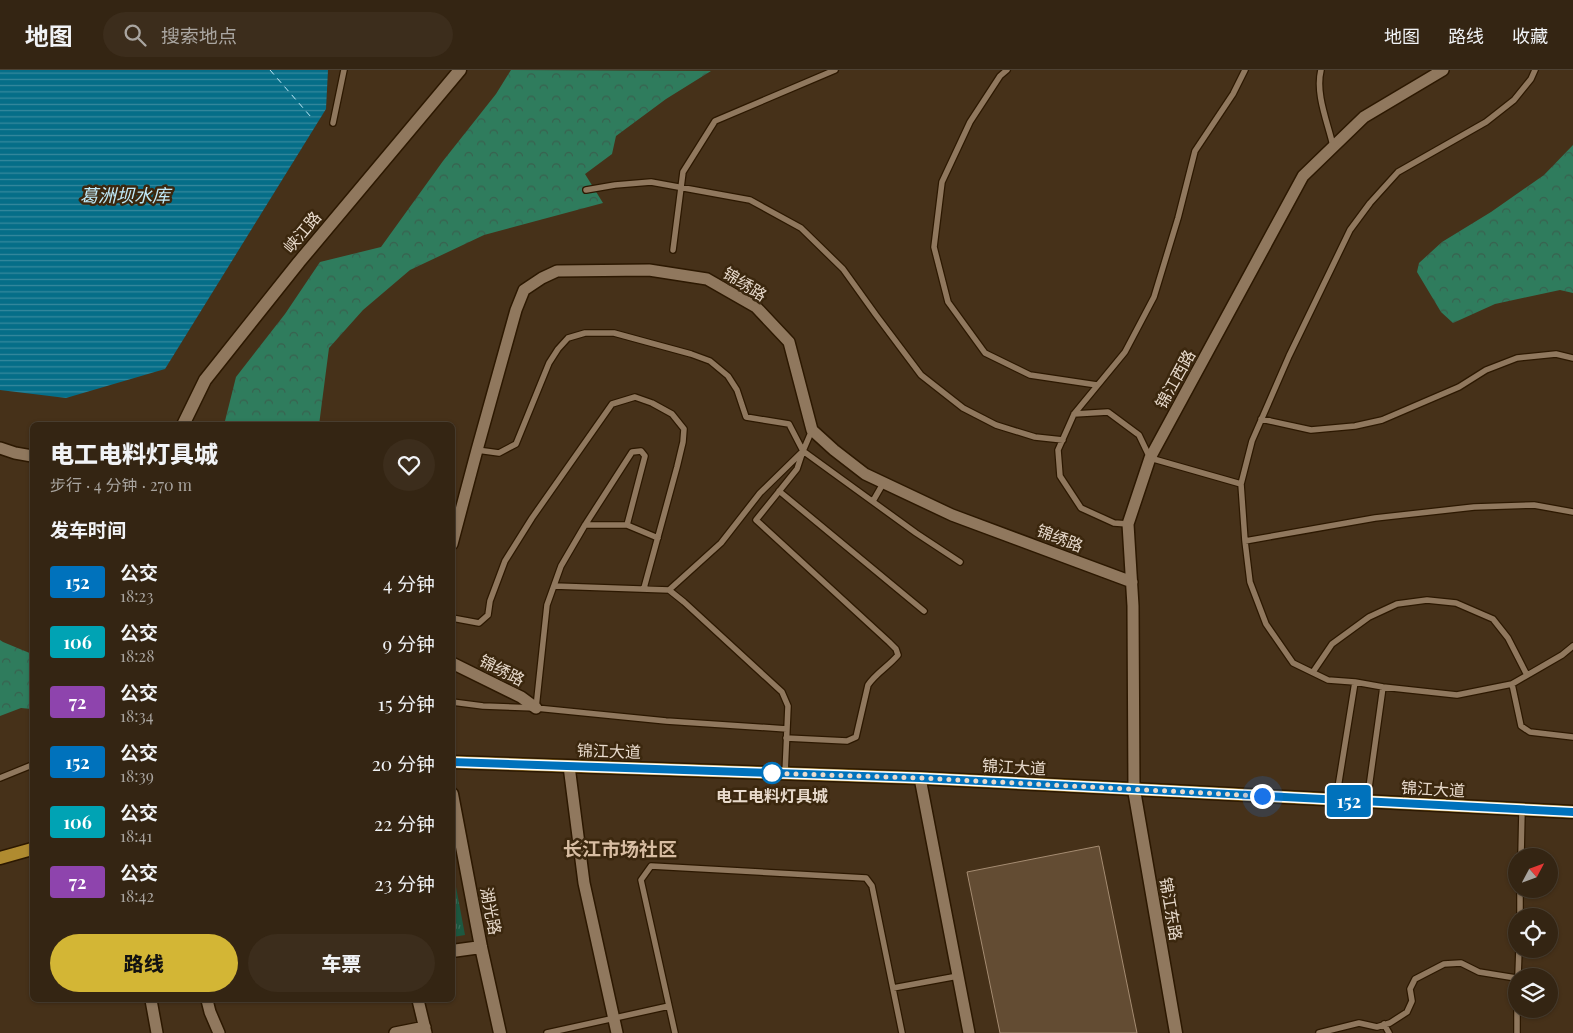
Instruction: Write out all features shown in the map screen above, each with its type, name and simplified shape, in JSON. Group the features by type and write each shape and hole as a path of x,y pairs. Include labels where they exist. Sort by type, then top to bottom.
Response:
{"main road":[{"name":"峡江路","path":"184,422 204,380 299,262 460,70"},
{"name":"锦江大道","path":"455,762 920,778 1573,812"},
{"name":"锦江东路","path":"1134,790 1176,1033"},
{"name":"湖光路","path":"455,810 481,947 500,1033"},
{"path":"0,858 30,850"},
{"path":"455,951 481,947"}],"street":[{"name":"锦江西路","path":"1134,790 1133,606 1128,524 1150,458 1304,176 1364,117 1443,70"},
{"name":"锦绣路","path":"455,533 516,310 524,290 557,271 649,270 707,279 756,307 790,342 812,430 865,474 952,514 1132,582"},
{"path":"0,448 30,456"},
{"name":"锦绣路","path":"455,664 521,697 536,708"},
{"path":"569,766 584,883 617,1033"},
{"path":"920,778 969,1033"},
{"path":"151,1002 157,1033"},
{"path":"208,1002 218,1033"},
{"path":"395,1033 426,1030 419,1002"}],"lane":[{"path":"333,123 344,70"},
{"path":"673,250 683,172 715,120 835,70"},
{"path":"1007,70 1000,76 970,122 942,182 934,247 948,302 985,353 1030,376 1097,385"},
{"path":"1128,524 1114,523 1081,508 1060,476 1058,450 1074,414 1125,352 1154,297 1178,218 1195,151 1233,94 1245,70"},
{"path":"1321,70 1321,95 1333,146"},
{"path":"1535,70 1531,79 1514,100 1486,122 1398,172 1370,203 1350,230 1289,356 1252,441 1241,484 1250,582 1266,624 1293,663 1328,680 1457,695 1512,684 1562,655 1573,646"},
{"path":"586,190 652,182 750,200 801,228 843,269 921,375 963,408 996,425 1035,437 1063,440"},
{"path":"477,450 499,454 516,444 548,363 568,338 585,333 614,333 710,361 728,376 737,390 746,417 789,424 803,450 916,533 960,562"},
{"path":"1262,419 1311,430 1355,426 1382,420 1459,387 1486,370 1517,358 1556,354 1573,358"},
{"path":"455,619 479,623 488,615 490,601 505,561 532,518 612,404 634,397 652,403 672,414 684,429 679,458 644,588"},
{"path":"1074,414 1108,412 1139,435 1150,458 1241,484"},
{"path":"786,738 848,741 856,737 868,685 898,655 896,649 889,642 756,520 797,469 812,430"},
{"path":"669,590 721,543 760,493 803,450"},
{"path":"536,708 547,605 561,566 632,452 641,451 645,456 627,525"},
{"path":"873,501 884,482"},
{"path":"779,491 924,611"},
{"path":"1245,541 1375,518 1474,508 1534,505 1573,512"},
{"path":"585,525 627,525 658,538"},
{"path":"554,586 669,590 684,602 782,692 788,706 785,774"},
{"path":"1313,672 1332,644 1369,617 1397,604 1427,600 1456,603 1494,619 1508,638 1527,675"},
{"path":"1336,800 1355,682"},
{"path":"1512,684 1521,726 1530,732 1573,737"},
{"path":"1367,802 1384,687"},
{"path":"455,702 483,706 536,708 666,721 786,729"},
{"path":"0,778 30,766"},
{"path":"1521,848 1522,810"},
{"path":"675,1033 641,880 651,866 866,878 872,886 902,1033"},
{"path":"1319,1033 1360,1023 1376,1027 1408,1012 1412,1001 1410,989 1415,979 1444,964 1461,963 1479,972 1508,976"},
{"path":"893,988 958,976"},
{"path":"547,1033 669,1006"},
{"path":"1517,1018 1517,1033"},
{"path":"1384,1024 1389,1033"}],"green space":[{"path":"511,70 711,71 666,99 616,136 612,154 585,174 603,203 484,235 410,270 363,310 329,348 319,422 225,422 236,377 285,314 320,262 381,247 443,161 496,94"},
{"path":"1573,145 1573,293 1560,290 1495,304 1453,323 1441,312 1417,272 1419,263 1442,242 1491,212 1544,175"},
{"path":"0,640 30,653 30,709 21,708 0,716"},
{"path":"455,882 465,935 455,937"}],"water":[{"name":"葛洲坝水库","path":"0,70 328,70 326,109 165,369 66,398 0,390"}],"building":[{"path":"1099,846 1137,1033 1000,1033 967,872"}],"ferry route":[{"path":"270,70 311,117"}],"bus line":[{"name":"152","path":"455,762 920,778 1573,812"}],"place":[{"name":"电工电料灯具城","path":"772,773"}],"district":[{"name":"长江市场社区","path":"620,849"}],"route":[{"path":"772,773 766,773 920,778 1262,796"}]}
